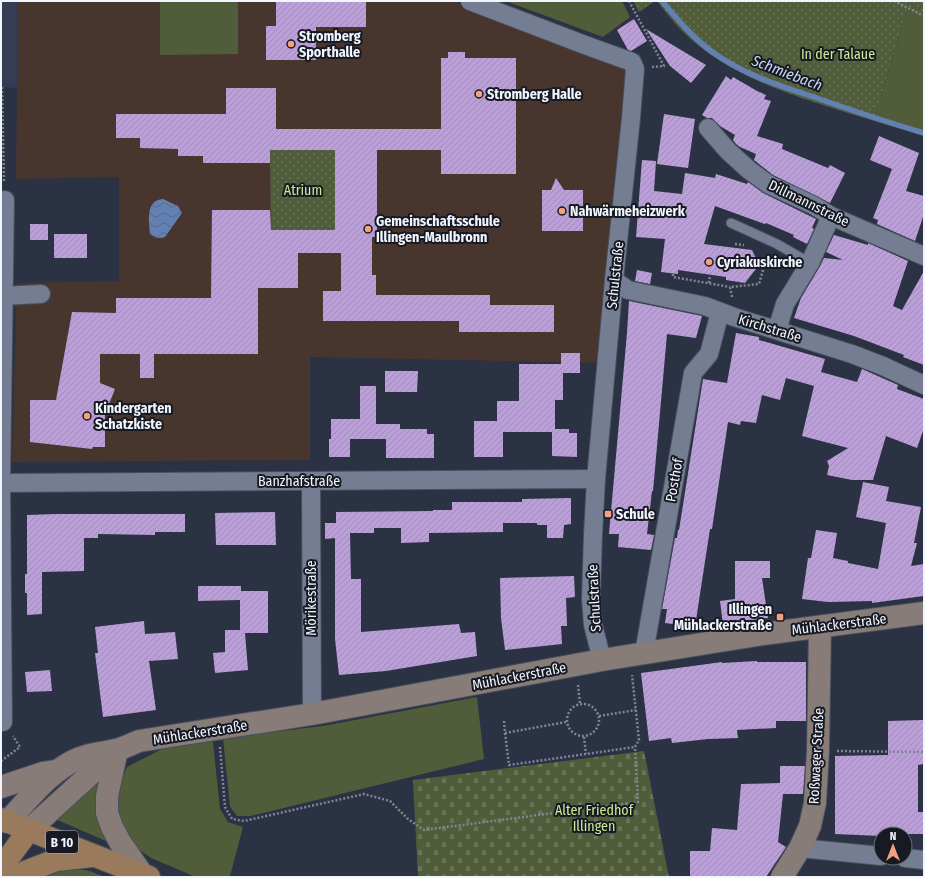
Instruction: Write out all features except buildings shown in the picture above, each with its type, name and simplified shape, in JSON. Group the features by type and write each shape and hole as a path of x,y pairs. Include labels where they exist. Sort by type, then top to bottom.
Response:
{"main road":[{"name":"Mühlackerstraße","path":"3,823 29,830"},
{"name":"B 10","path":"1,868 29,830 146,876"},
{"path":"17,877 25,872 56,860 95,855"}],"street":[{"name":"Schulstraße","path":"470,1 585,46 632,62 635,69 614,280 596,479 592,542 591,599 593,625 602,660"},
{"name":"Dillmannstraße","path":"708,128 728,151 749,170 768,184 813,205 832,216 924,256"},
{"path":"3,722 1,483 2,296 5,200"},
{"path":"777,330 785,304 810,263 832,216"},
{"name":"Kirchstraße","path":"614,280 628,290 705,306 852,354 883,366 924,385"},
{"path":"2,296 41,294"},
{"name":"Posthof","path":"637,655 693,374 709,354 727,314"},
{"name":"Banzhafstraße","path":"1,483 596,479"},
{"name":"Mörikestraße","path":"311,482 312,714"},
{"name":"Mühlackerstraße","path":"3,823 58,770 78,758 117,750 139,741 312,714 602,660 763,634 924,613"},
{"name":"Roßwager Straße","path":"782,877 800,848 810,826 815,804 818,751 820,627"},
{"path":"117,750 106,796 107,813 120,842 146,876"},
{"name":"Mühlackerstraße","path":"29,830 117,750"},
{"path":"1,787 43,773 58,770"},
{"path":"800,848 873,855"},
{"path":"913,859 924,860"}],"lane":[{"path":"732,223 778,244 810,263"}],"path":[{"path":"629,1 664,66"},
{"path":"894,1 924,16"},
{"path":"2,87 5,200"},
{"path":"735,244 750,246"},
{"path":"673,274 673,277 730,287 759,284 767,256 762,253"},
{"path":"709,283 710,274"},
{"path":"727,314 730,287"},
{"path":"218,728 225,807 232,819 244,821 364,794 390,801 408,819 424,830 638,802 635,747 639,740 636,710 637,655"},
{"path":"580,704 588,704 599,716 597,729 592,734 584,737 573,733 568,728 566,722 567,715 570,710 580,704"},
{"path":"599,716 636,710"},
{"path":"504,721 509,765 635,747"},
{"path":"1,761 20,747 3,722"},
{"path":"506,733 566,722"},
{"path":"584,737 586,754"},
{"path":"818,751 924,752"}],"shaded area":[{"path":"1,1 18,1 17,88 1,87"},
{"name":"Gemeinschaftsschule Illingen-Maulbronn","path":"18,1 457,1 458,4 632,62 608,363 310,357 310,460 12,462 17,283 119,281 119,177 16,179"}],"green space":[{"path":"160,1 238,1 238,54 160,55"},
{"path":"505,1 622,1 630,17 603,37"},
{"path":"633,1 655,1 639,12"},
{"name":"In der Talaue","path":"657,1 924,1 924,17 907,9 874,121 797,96 747,76 702,48 682,31"},
{"path":"907,9 924,17 924,136 874,121"},
{"name":"Atrium","path":"270,140 335,143 335,237 271,242"},
{"path":"477,697 484,759 251,816 237,816 230,807 223,738 323,726"},
{"path":"208,738 213,743 220,809 228,822 243,827 230,876 231,877 196,877 151,858 131,844 117,821 114,797 127,767 164,748"},
{"name":"Alter Friedhof Illingen","path":"644,751 669,877 418,877 413,780"},
{"path":"100,779 107,838 106,841 55,819"},
{"path":"72,868 90,871 105,877 30,877 37,872"}],"water":[{"path":"163,199 178,206 182,213 165,237 159,238 150,234 149,212 153,203 157,200"}],"waterway":[{"name":"Schmiebach","path":"662,1 697,40 734,66 759,78 924,133"}],"place":[{"name":"Stromberg Sporthalle","path":"291,44"},
{"name":"Stromberg Halle","path":"479,94"},
{"name":"Nahwärmeheizwerk","path":"562,211"},
{"name":"Gemeinschaftsschule Illingen-Maulbronn","path":"368,229"},
{"name":"Cyriakuskirche","path":"709,262"},
{"name":"Kindergarten Schatzkiste","path":"87,416"},
{"name":"Schule","path":"608,514"},
{"name":"Illingen Mühlackerstraße","path":"780,617"}]}
